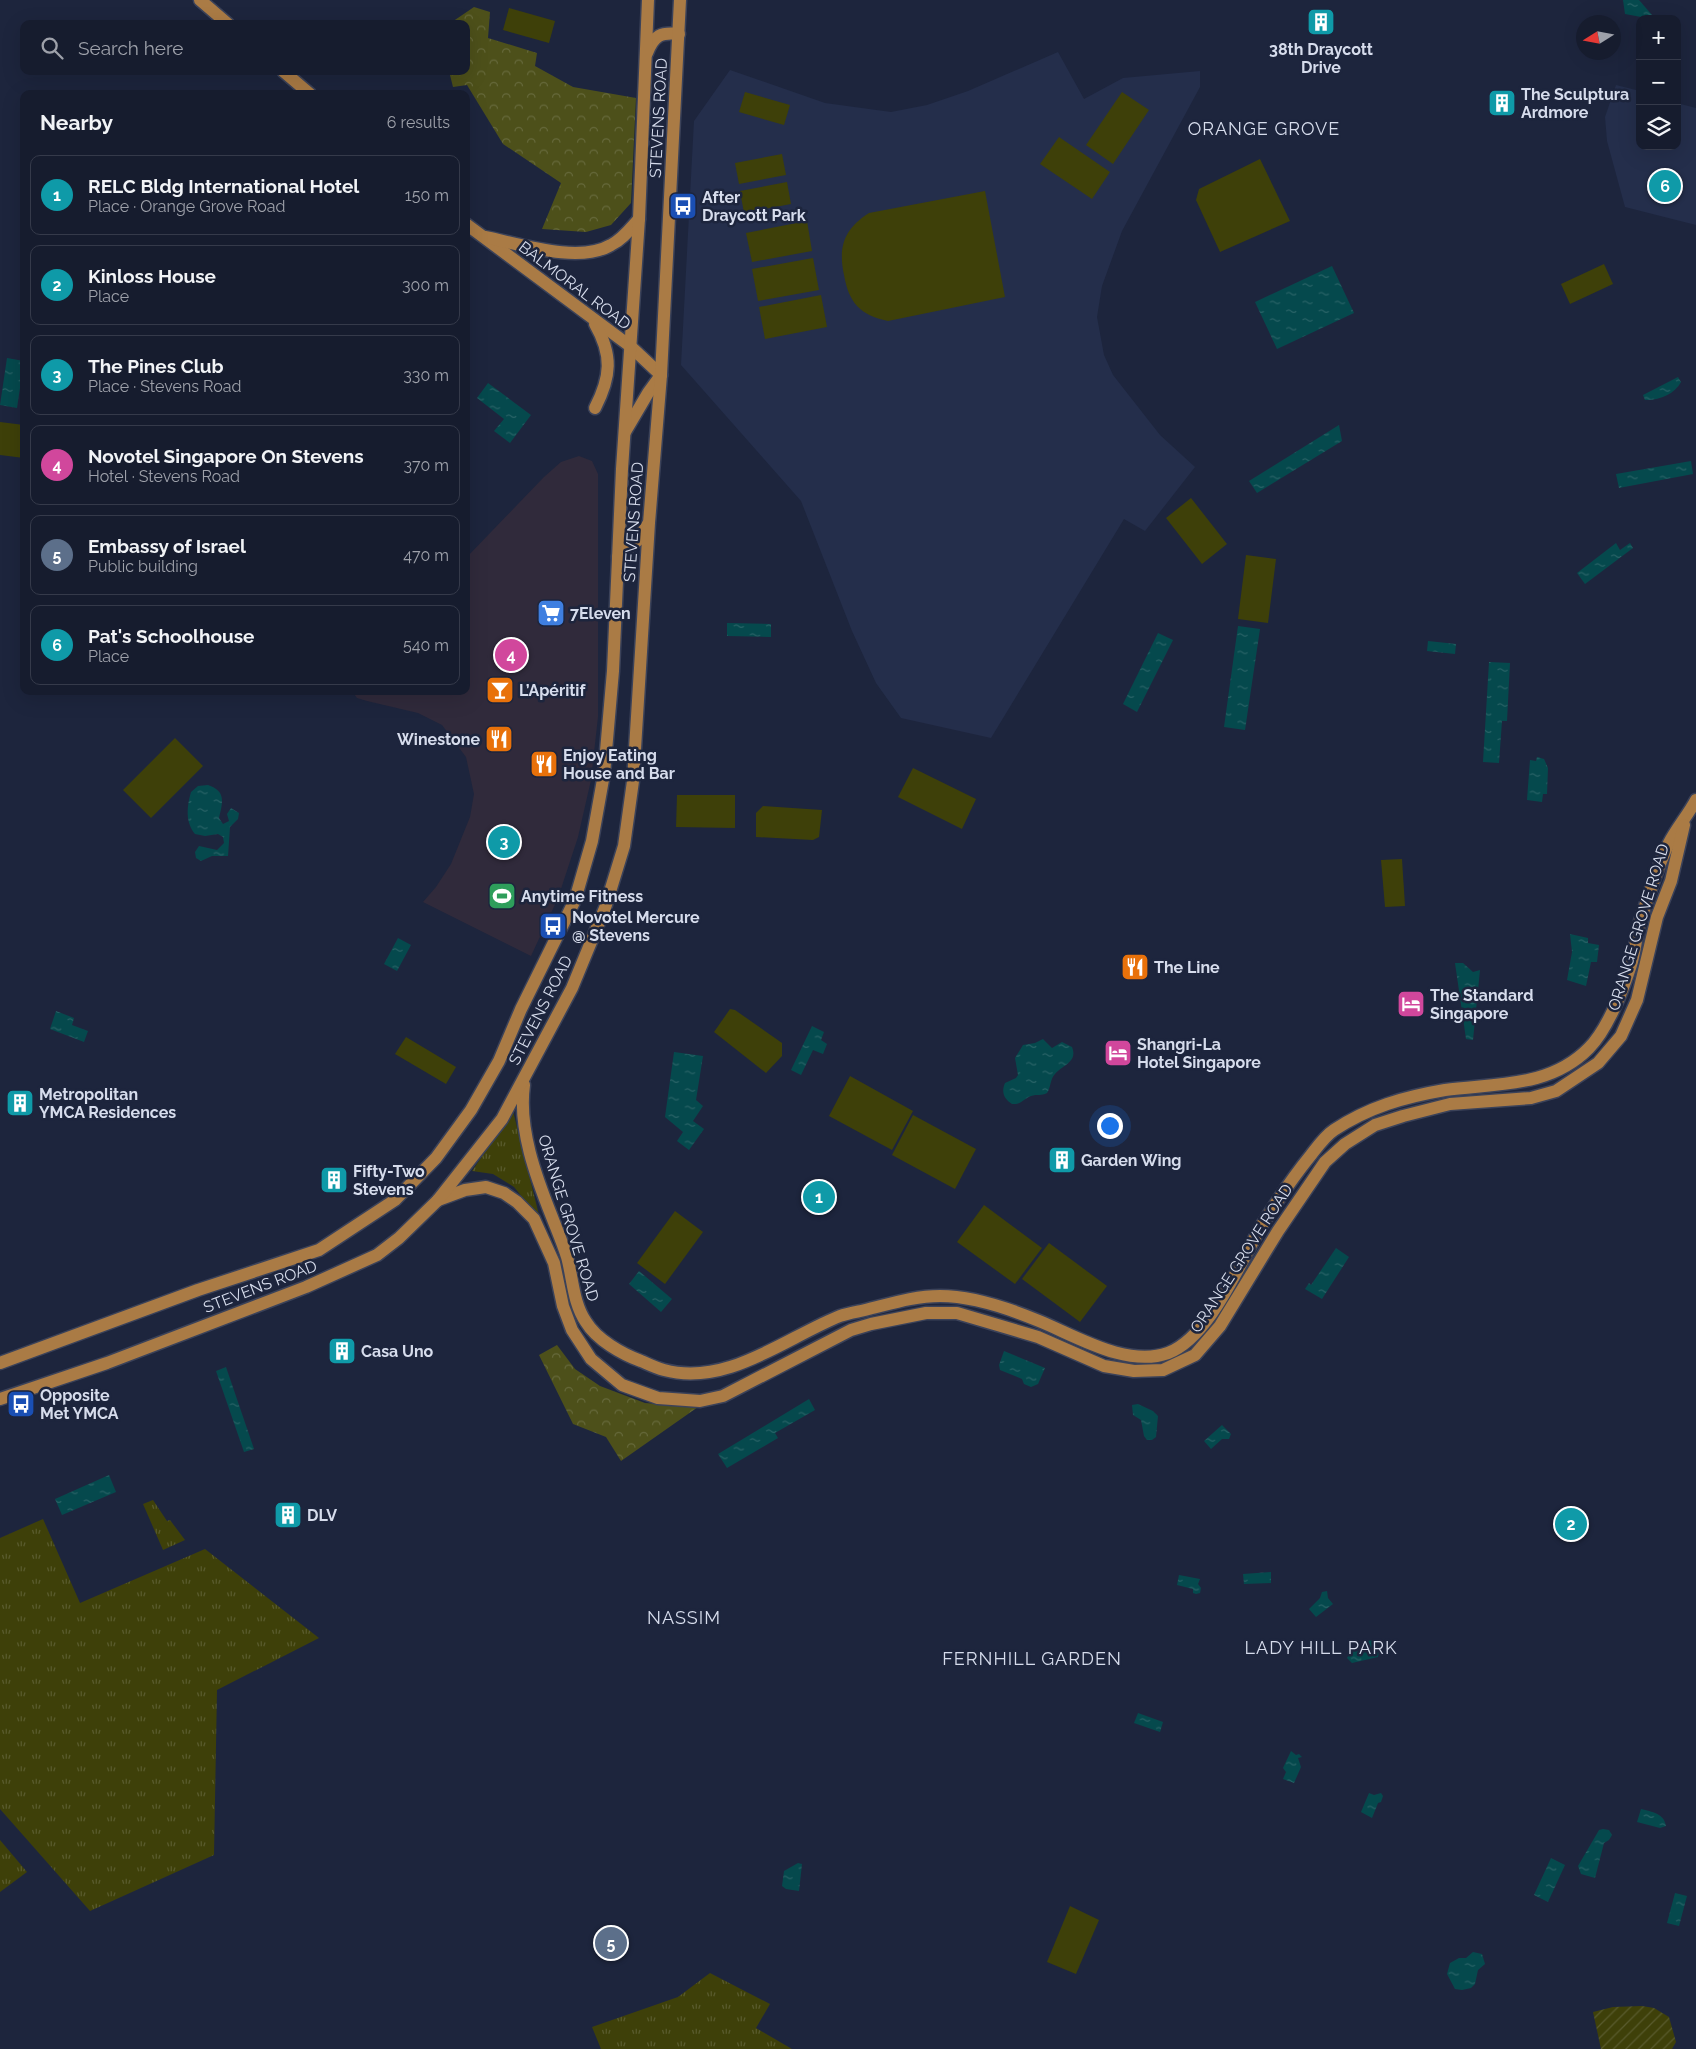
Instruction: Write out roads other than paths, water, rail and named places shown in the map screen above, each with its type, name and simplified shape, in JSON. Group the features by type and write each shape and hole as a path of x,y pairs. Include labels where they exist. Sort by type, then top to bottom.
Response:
{"street":[{"path":"200,0 223,20"},
{"name":"STEVENS ROAD","path":"0,1363 198,1290 319,1250 395,1200 436,1158 471,1110 499,1061 521,1009 575,900 592,841 604,774 613,671 624,433 639,219 648,0"},
{"name":"STEVENS ROAD","path":"0,1398 107,1363 306,1287 377,1255 399,1238 438,1200 502,1119 572,988 605,908 624,846 633,781 649,523 661,375 680,0"},
{"path":"646,58 650,47 659,35 665,33 679,34"},
{"path":"288,75 305,90"},
{"path":"481,236 554,252 592,252 610,246 625,235 639,219"},
{"name":"BALMORAL ROAD","path":"470,227 630,346 661,375"},
{"path":"591,318 603,338 608,353 608,377 605,389 596,408"},
{"path":"624,433 661,375"},
{"path":"618,557 637,541 649,523"},
{"name":"ORANGE GROVE ROAD","path":"526,1076 522,1103 527,1139 549,1209 567,1256 577,1304 586,1324 596,1334 629,1357 665,1371 680,1373 720,1370 743,1363 844,1314 906,1300 943,1296 984,1302 1032,1318 1129,1356 1166,1353 1187,1343 1206,1319 1230,1283 1263,1223 1301,1167 1329,1133 1370,1109 1400,1099 1448,1090 1505,1085 1535,1080 1567,1066 1589,1048 1605,1026 1631,965 1640,922 1669,842 1685,820 1696,800"},
{"name":"ORANGE GROVE ROAD","path":"438,1200 465,1190 486,1187 504,1193 517,1202 534,1219 554,1263 563,1306 572,1330 590,1359 622,1385 658,1398 700,1401 724,1396 851,1330 926,1313 957,1313 992,1323 1038,1337 1104,1366 1134,1371 1163,1370 1195,1355 1220,1326 1283,1223 1325,1162 1344,1144 1375,1125 1450,1104 1531,1098 1556,1091 1598,1063 1621,1036 1637,1000 1657,917 1671,881 1685,820"},
{"path":"1505,1085 1506,1100"}],"water":[{"path":"1623,0 1639,0 1652,15 1636,16 1625,14"},
{"path":"1332,266 1354,313 1277,349 1255,302"},
{"path":"7,358 20,360 20,388 17,408 0,405"},
{"path":"1678,377 1681,382 1675,390 1661,398 1645,400 1643,395"},
{"path":"488,383 531,415 510,443 494,431 504,419 477,398"},
{"path":"1339,425 1342,441 1257,493 1249,481"},
{"path":"1691,461 1693,474 1619,488 1616,474"},
{"path":"1616,543 1620,550 1630,543 1633,548 1585,584 1577,573"},
{"path":"727,623 771,624 771,637 727,636"},
{"path":"1238,626 1260,629 1245,730 1224,727"},
{"path":"1158,633 1173,640 1137,712 1123,704"},
{"path":"1428,641 1456,644 1455,654 1427,651"},
{"path":"1489,662 1510,663 1507,721 1502,721 1499,763 1483,762"},
{"path":"1537,757 1544,759 1548,768 1547,794 1543,794 1542,802 1527,800 1530,760 1536,761"},
{"path":"208,785 218,790 222,798 219,818 223,824 229,821 227,814 231,808 239,813 238,819 230,827 228,856 212,856 201,861 196,858 195,852 199,846 217,850 224,843 223,837 218,834 205,836 195,834 188,819 191,792 198,786"},
{"path":"1570,934 1588,938 1588,943 1599,945 1597,962 1591,962 1586,986 1567,980 1572,952"},
{"path":"398,938 411,945 397,971 384,964"},
{"path":"1455,963 1463,963 1473,972 1480,970 1473,1040 1466,1039"},
{"path":"56,1011 74,1018 72,1025 88,1031 84,1042 50,1029"},
{"path":"812,1026 824,1032 821,1040 827,1044 823,1054 813,1050 801,1075 791,1070"},
{"path":"1043,1039 1052,1048 1062,1042 1072,1047 1073,1056 1069,1063 1053,1076 1047,1093 1031,1096 1020,1103 1012,1104 1005,1098 1003,1089 1005,1083 1016,1078 1018,1075 1015,1058 1023,1045 1035,1043"},
{"path":"674,1052 703,1056 696,1100 703,1106 693,1121 704,1129 689,1150 677,1141 683,1132 665,1117"},
{"path":"1336,1248 1349,1257 1322,1299 1305,1289 1309,1283 1311,1285"},
{"path":"639,1271 672,1299 661,1312 629,1284"},
{"path":"1004,1351 1045,1368 1038,1384 1031,1387 1024,1384 1022,1379 1000,1370 999,1365"},
{"path":"226,1367 254,1449 244,1452 216,1371"},
{"path":"809,1399 815,1410 775,1433 778,1438 727,1468 718,1454"},
{"path":"1138,1404 1153,1411 1158,1416 1156,1437 1152,1440 1147,1440 1144,1436 1141,1420 1133,1415 1132,1405"},
{"path":"1222,1425 1231,1434 1229,1439 1222,1439 1211,1449 1204,1441"},
{"path":"109,1475 116,1492 62,1515 55,1499"},
{"path":"1271,1572 1271,1583 1244,1584 1243,1574"},
{"path":"1179,1575 1200,1579 1198,1584 1201,1588 1200,1593 1193,1593 1193,1589 1177,1585"},
{"path":"1327,1591 1328,1598 1333,1604 1316,1617 1309,1609 1320,1598 1322,1592"},
{"path":"1373,1640 1379,1650 1378,1657 1352,1663 1347,1658 1352,1649 1361,1646 1362,1642"},
{"path":"1138,1713 1163,1722 1160,1732 1134,1723"},
{"path":"1291,1751 1302,1757 1298,1758 1301,1767 1294,1783 1283,1779 1286,1772 1283,1768"},
{"path":"1369,1793 1374,1795 1381,1793 1383,1796 1372,1818 1361,1812"},
{"path":"1641,1809 1653,1812 1663,1818 1666,1826 1660,1828 1637,1822"},
{"path":"1599,1830 1609,1830 1612,1835 1604,1843 1595,1878 1581,1874 1578,1866"},
{"path":"1551,1858 1565,1865 1548,1902 1534,1895"},
{"path":"798,1863 802,1864 799,1891 786,1889 782,1886 784,1871"},
{"path":"1675,1893 1687,1896 1679,1926 1667,1923"},
{"path":"1473,1952 1482,1954 1485,1964 1478,1970 1475,1984 1471,1988 1455,1989 1447,1974 1450,1963 1459,1958 1466,1958"}],"place":[{"name":"38th Draycott Drive","path":"1321,22"},
{"name":"The Sculptura Ardmore","path":"1502,103"},
{"name":"Pat's Schoolhouse","path":"1665,186"},
{"name":"After Draycott Park","path":"683,206"},
{"name":"7Eleven","path":"551,613"},
{"name":"Novotel Singapore On Stevens","path":"511,655"},
{"name":"L’Apéritif","path":"500,690"},
{"name":"Winestone","path":"499,739"},
{"name":"Enjoy Eating House and Bar","path":"544,764"},
{"name":"The Pines Club","path":"504,842"},
{"name":"Anytime Fitness","path":"502,896"},
{"name":"Novotel Mercure @ Stevens","path":"553,926"},
{"name":"The Line","path":"1135,967"},
{"name":"The Standard Singapore","path":"1411,1004"},
{"name":"Shangri-La Hotel Singapore","path":"1118,1053"},
{"name":"Metropolitan YMCA Residences","path":"20,1103"},
{"name":"Garden Wing","path":"1062,1160"},
{"name":"Fifty-Two Stevens","path":"334,1180"},
{"name":"RELC Bldg International Hotel","path":"819,1197"},
{"name":"Casa Uno","path":"342,1351"},
{"name":"Opposite Met YMCA","path":"21,1404"},
{"name":"DLV","path":"288,1515"},
{"name":"Kinloss House","path":"1571,1524"},
{"name":"Embassy of Israel","path":"611,1943"}],"district":[{"name":"ORANGE GROVE","path":"1264,129"},
{"name":"NASSIM","path":"684,1618"},
{"name":"LADY HILL PARK","path":"1321,1648"},
{"name":"FERNHILL GARDEN","path":"1032,1659"}]}
